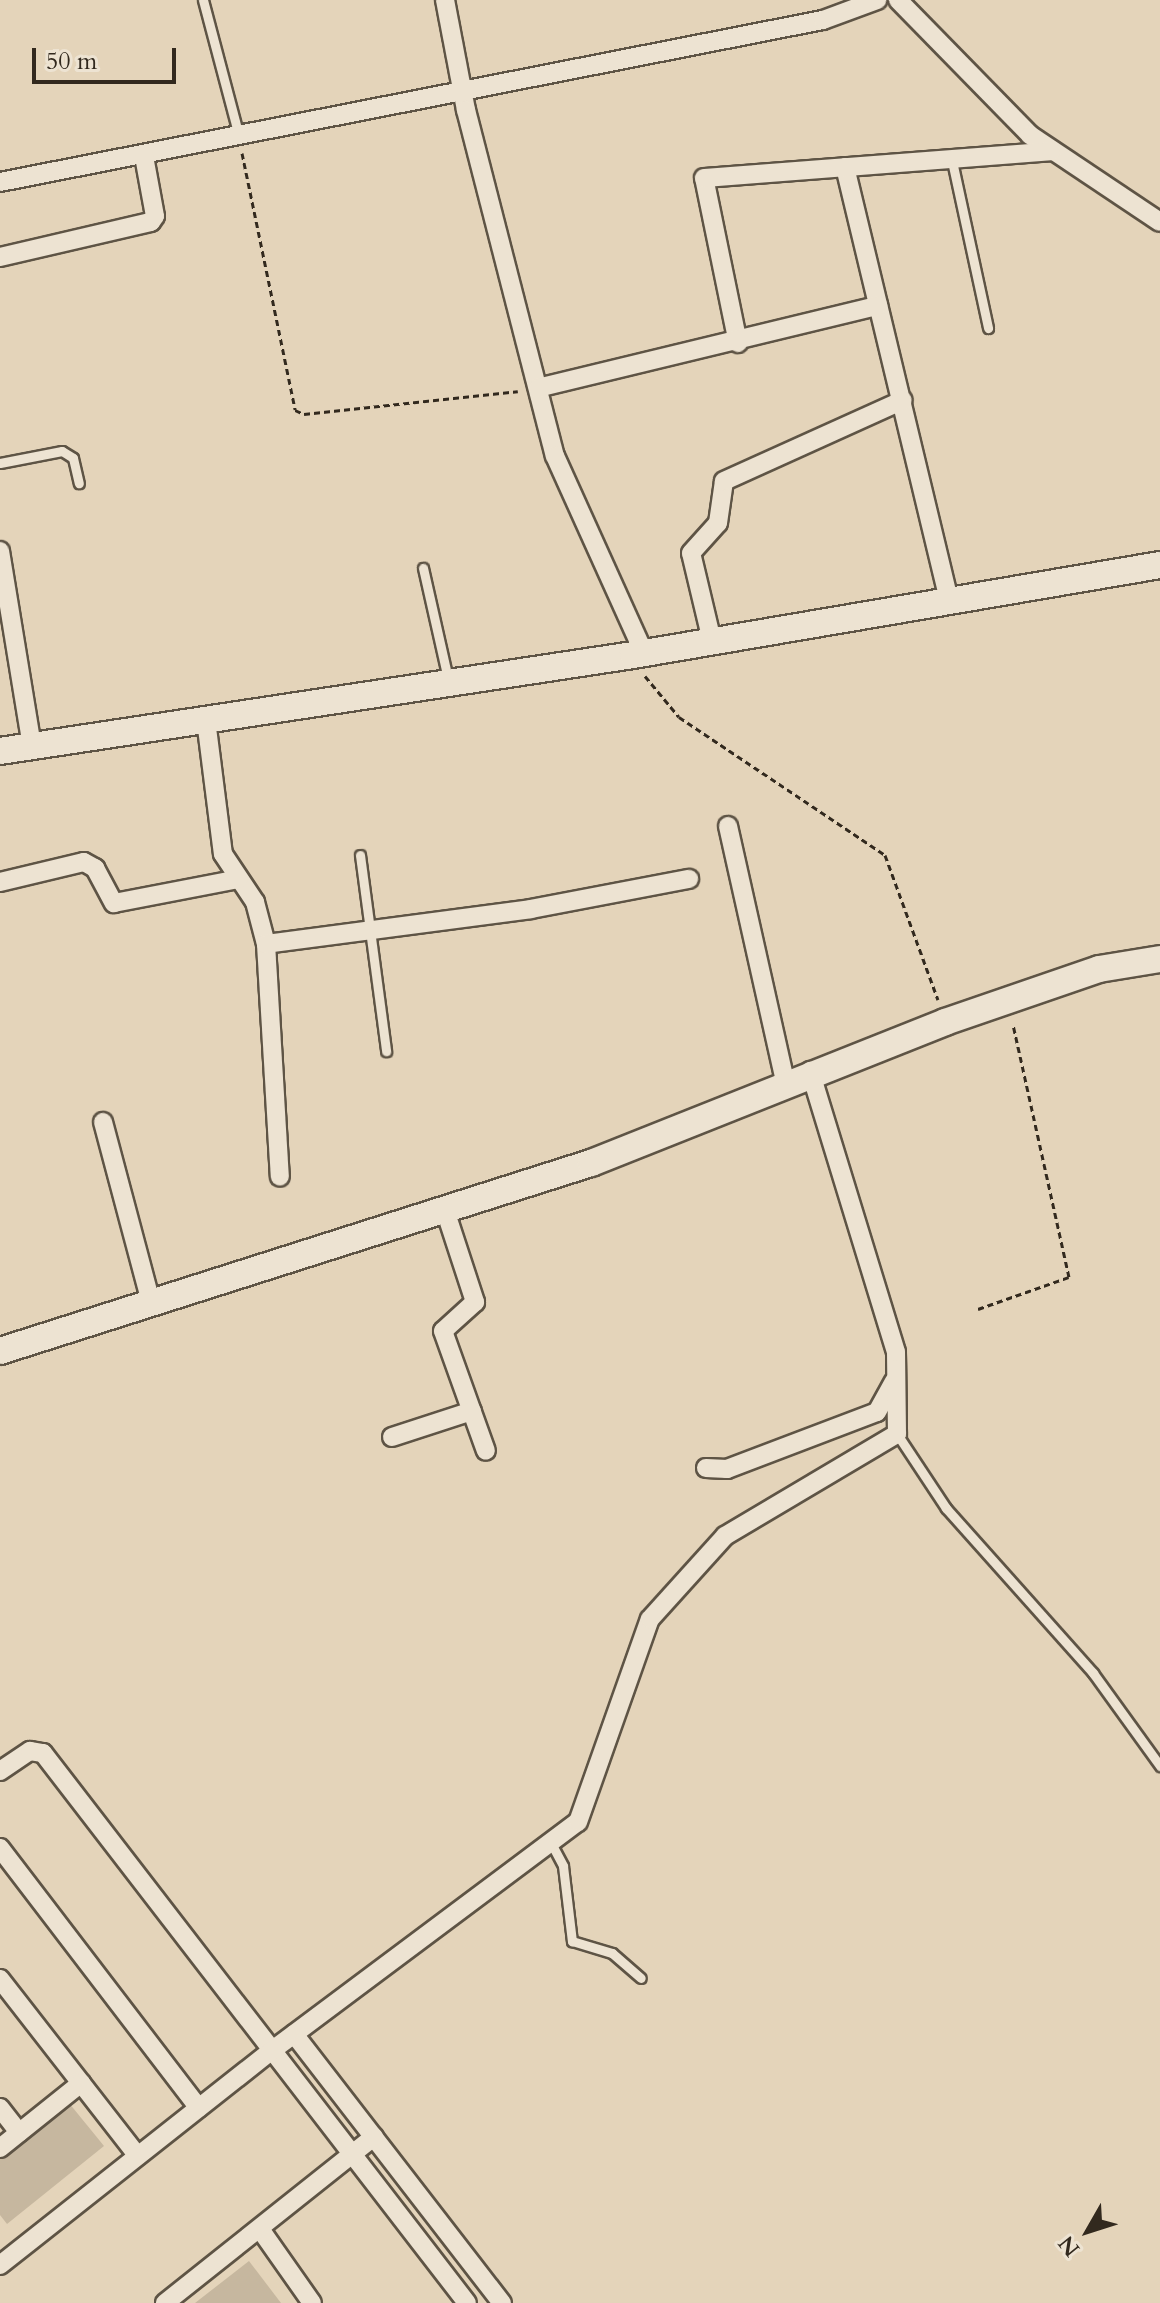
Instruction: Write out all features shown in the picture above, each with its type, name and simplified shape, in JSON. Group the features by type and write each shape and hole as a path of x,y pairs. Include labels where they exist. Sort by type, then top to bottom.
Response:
{"street":[{"path":"445,0 463,92 555,456 639,654"},
{"path":"0,182 823,20 877,0"},
{"path":"898,0 959,67 1051,151 1160,222"},
{"path":"738,343 704,178 1051,151"},
{"path":"0,257 151,222 155,216 144,156"},
{"path":"845,167 949,601"},
{"path":"538,388 738,343 878,306"},
{"path":"712,641 691,553 718,523 728,476 781,459 841,423 903,400"},
{"path":"0,551 32,746"},
{"path":"0,751 639,654 1160,565"},
{"path":"206,720 223,854 255,902 266,944 280,1177"},
{"path":"728,826 785,1082"},
{"path":"0,882 84,862 95,868 114,903 239,879"},
{"path":"266,944 531,909 689,879"},
{"path":"0,1351 591,1163 810,1071 945,1022 1099,969 1160,959"},
{"path":"0,2240 6,2260 270,2052 578,1822 650,1619 725,1536 897,1434 897,1371 810,1071"},
{"path":"103,1122 151,1302"},
{"path":"445,1210 475,1302 443,1331 486,1451"},
{"path":"706,1468 727,1469 877,1412 897,1371"},
{"path":"392,1437 472,1411"},
{"path":"0,1771 30,1751 43,1753 270,2052 467,2303"},
{"path":"2,1856 199,2108"},
{"path":"0,1979 138,2156"},
{"path":"294,2034 502,2303"},
{"path":"0,2148 81,2083"},
{"path":"0,2108 19,2132"},
{"path":"165,2303 374,2137"},
{"path":"260,2229 312,2303"}],"lane":[{"path":"203,0 239,136"},
{"path":"952,161 988,328"},
{"path":"0,463 62,451 73,458 79,483"},
{"path":"423,568 449,683"},
{"path":"360,855 365,931 386,1051"},
{"path":"897,1434 946,1508 1093,1673 1160,1766"},
{"path":"551,1843 563,1866 572,1941 612,1953 641,1978"}],"path":[{"path":"239,136 295,410 304,414 538,388"},
{"path":"639,654 661,702 679,717 885,855 945,1022"},
{"path":"978,1309 1069,1277 1007,1000"}],"shaded area":[{"path":"69,2103 104,2146 7,2224 0,2215 0,2158"},
{"path":"249,2261 281,2303 195,2303"}]}
